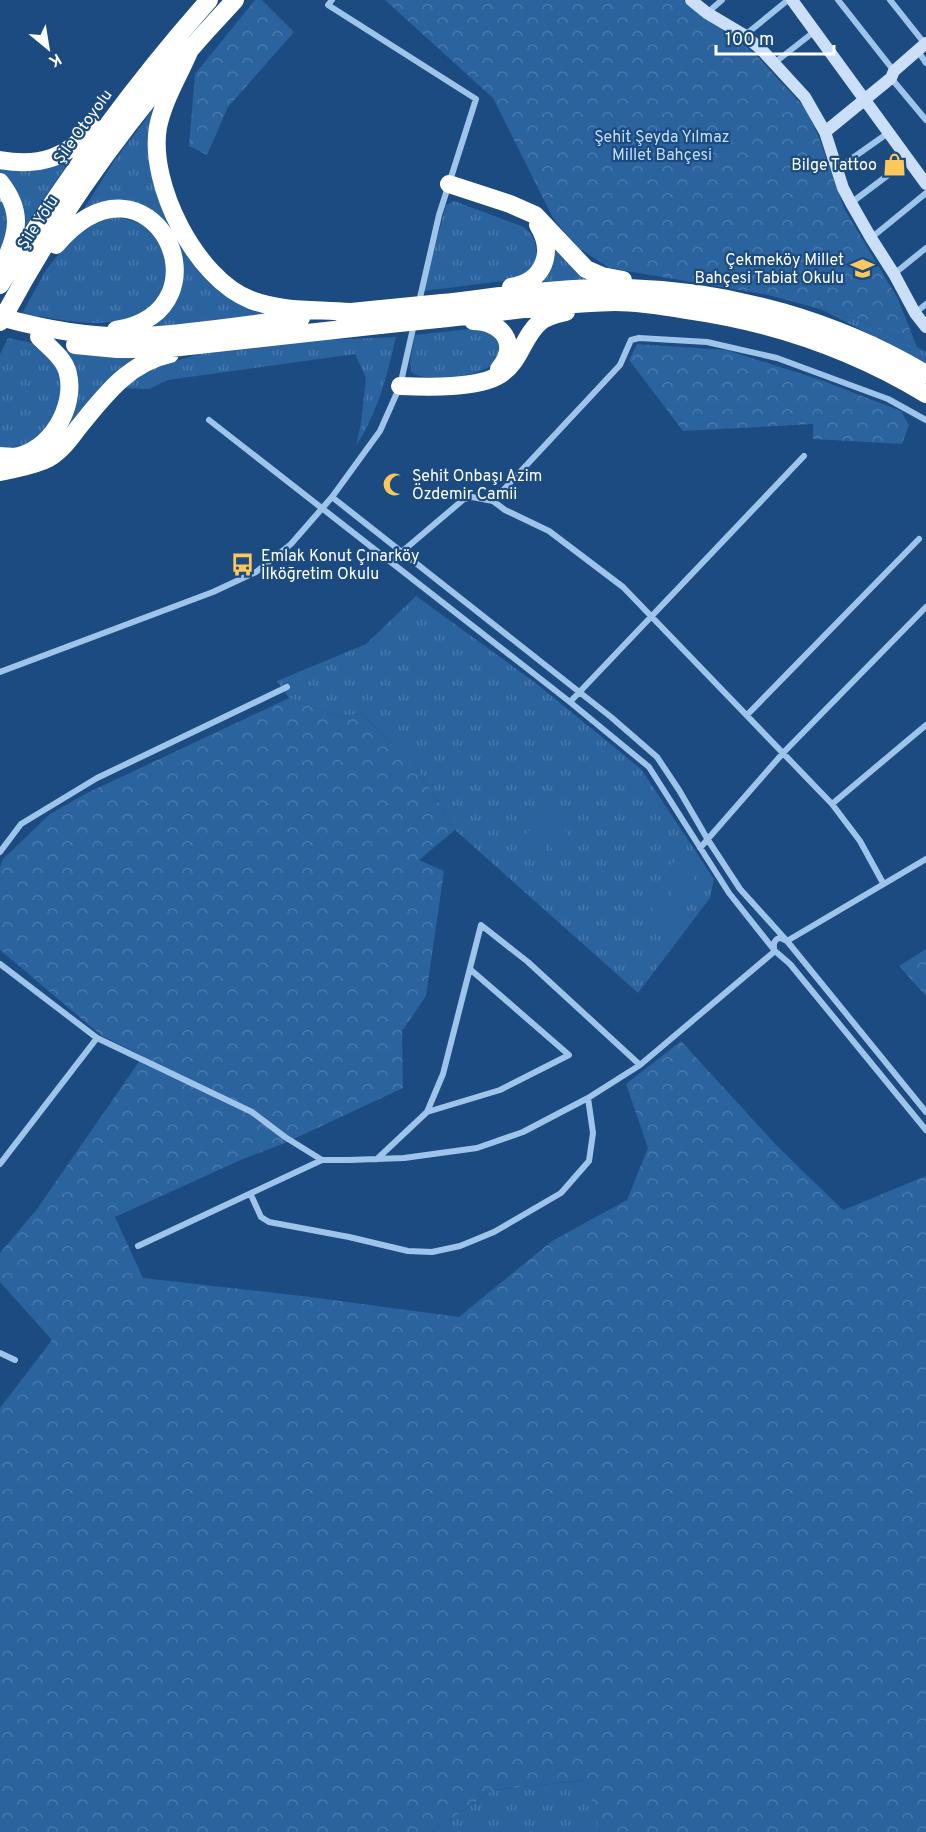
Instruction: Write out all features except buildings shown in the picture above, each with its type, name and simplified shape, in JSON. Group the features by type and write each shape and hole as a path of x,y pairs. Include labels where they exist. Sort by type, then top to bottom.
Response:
{"highway":[{"name":"Şile Otoyolu","path":"0,285 59,191 129,95 209,0"},
{"path":"235,0 191,46 182,70 168,93 162,112 156,151 160,177 170,206 209,269 227,286 249,299 277,308 318,309 381,317"},
{"name":"Şile Yolu","path":"2,318 28,271 82,188 115,142 191,46"},
{"path":"0,160 47,161 69,150 129,95"},
{"path":"0,182 11,198 17,217 13,244 1,268 0,276"},
{"path":"449,184 526,211 543,221 586,269 602,276 627,281 666,284 689,293"},
{"path":"28,271 68,231 85,218 98,212 118,209 136,211 152,220 161,229 170,243 175,259 172,289 165,303 143,322 129,327 73,333"},
{"path":"440,311 492,290 531,281 544,262 547,246 541,228 526,211"},
{"path":"440,311 544,291 627,288 689,293 757,305 811,321 891,353 926,374"},
{"path":"2,318 39,337 61,343 117,350 162,349 216,343 381,317 440,311 616,302 661,306 753,322 814,340 898,376 926,393"},
{"path":"400,386 426,387 480,382 496,377 518,357 537,326 551,316 582,310 661,306"},
{"path":"440,311 484,321 498,327 503,334 508,353 505,362 496,372 480,382"},
{"path":"2,318 73,333 145,336 350,312"},
{"path":"0,456 14,457 30,451 56,429 65,409 70,391 68,373 62,360 39,337"},
{"path":"0,472 51,457 66,444 100,400 121,378 136,368 164,356 216,343"}],"street":[{"path":"0,672 213,592 256,572 291,544 322,509 380,431 400,386 438,215 476,99 328,5 332,0"},
{"path":"691,0 761,49 805,97 825,132 851,203 915,313 926,327"},
{"path":"707,13 722,0"},
{"path":"744,35 790,0 926,184"},
{"path":"838,0 926,120"},
{"path":"890,0 923,46 926,63"},
{"path":"773,64 815,31"},
{"path":"825,132 923,46"},
{"path":"837,170 888,133"},
{"path":"851,203 909,160"},
{"path":"871,238 926,193"},
{"path":"894,274 926,248"},
{"path":"915,313 926,304"},
{"path":"493,501 620,365 631,340 639,338 707,342 777,358 888,399 926,420"},
{"path":"209,420 570,702 649,767 729,893 926,1130"},
{"path":"570,702 804,456"},
{"path":"332,497 579,692 657,757 740,889 787,941 926,1112"},
{"path":"391,561 464,499 472,497 493,501 505,510 549,531 623,587 832,804 860,841 883,883"},
{"path":"747,715 919,538"},
{"path":"700,848 783,753 926,607"},
{"path":"0,852 21,825 97,778 287,687"},
{"path":"832,804 926,725"},
{"path":"787,941 926,859"},
{"path":"377,1159 427,1112 444,1074 482,925 528,962 640,1065"},
{"path":"775,951 773,947 775,940 781,938 787,941"},
{"path":"775,951 785,952 788,948 787,941"},
{"path":"138,1246 322,1160 404,1158 477,1148 523,1132 588,1098 640,1065 775,951"},
{"path":"0,964 97,1038 252,1112 285,1137 322,1160"},
{"path":"427,1112 500,1090 570,1055 471,970"},
{"path":"0,1164 97,1038"},
{"path":"251,1195 261,1217 269,1222 408,1251 432,1252 460,1246 494,1232 561,1193 590,1161 593,1133 588,1098"},
{"path":"0,1353 15,1360"}],"green space":[{"path":"255,0 262,0 294,32 228,107 207,155 189,146 195,74"},
{"name":"Şehit Şeyda Yılmaz Millet Bahçesi","path":"385,0 683,0 756,55 806,109 818,135 844,208 898,299 917,347 860,320 768,295 609,268 576,246 553,218 493,98"},
{"path":"158,103 152,143 197,261 277,314 141,330 175,296 154,215 80,215 114,161"},
{"path":"74,154 19,236 0,175 0,167"},
{"path":"0,191 11,216 0,256"},
{"path":"454,201 524,227 531,234 535,241 537,257 520,279 423,291 446,205"},
{"path":"111,215 151,226 170,266 156,305 129,318 104,323 39,316 38,321 20,317 46,270 79,229"},
{"path":"552,243 591,280 540,282"},
{"path":"820,309 860,320 917,347 926,352 926,363"},
{"path":"488,329 500,341 500,357 490,366 472,374 438,378 411,372 410,361 415,335"},
{"path":"396,337 376,407 356,446 366,378 355,354 168,380 149,389 120,388 148,369 203,353 298,341"},
{"path":"8,338 31,343 47,350 60,370 63,387 60,405 47,430 35,441 23,447 0,451 0,354"},
{"path":"637,344 726,350 818,379 901,411 909,425 902,444 813,439 813,424 683,431 629,360"},
{"path":"59,349 97,355 151,356 56,443 19,461 70,414"},
{"path":"416,596 537,684 641,769 714,879 710,898 638,993 455,830 410,756 382,735 363,714 338,716 289,698 277,681 366,644"},
{"path":"289,698 338,716 363,714 382,735 410,756 455,830 419,860 444,871 426,996 402,1031 403,1088 285,1143 243,1159 115,1217 143,1278 459,1317 552,1241 627,1200 648,1148 626,1084 681,1041 777,1146 843,1210 926,1176 926,1832 600,1832 586,1780 493,1790 432,1832 0,1832 0,1408 52,1340 0,1282 0,1253 37,1209 143,1056 102,1036 0,950 0,867 3,859 50,814 85,794"},
{"path":"553,810 572,841 554,852 535,820"},
{"path":"535,828 546,850 533,857 522,835"},
{"path":"681,858 705,896 682,910 658,872"},
{"path":"668,894 686,926 668,937 650,905"},
{"path":"926,949 926,996 899,966"},
{"path":"587,1780 600,1832 432,1832 493,1790"}],"place":[{"name":"Bilge Tattoo","path":"895,164"},
{"name":"Çekmeköy Millet Bahçesi Tabiat Okulu","path":"862,268"},
{"name":"Şehit Onbaşı Azim Özdemir Camii","path":"394,484"},
{"name":"Emlak Konut Çınarköy İlköğretim Okulu","path":"243,564"}]}
